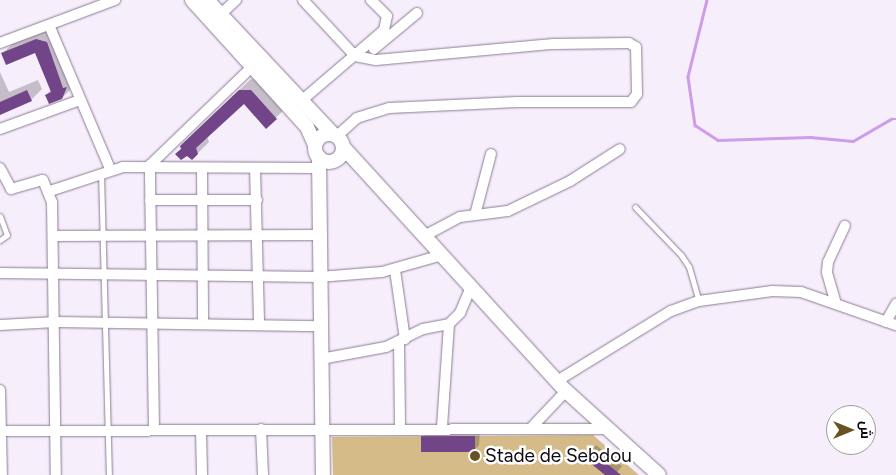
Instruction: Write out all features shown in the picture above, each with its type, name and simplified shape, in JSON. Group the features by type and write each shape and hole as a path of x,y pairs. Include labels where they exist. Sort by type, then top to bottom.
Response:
{"main road":[{"path":"192,0 307,127 317,157"},
{"path":"207,0 300,102 337,148"},
{"path":"323,475 317,157 320,137 357,161 561,386 606,429 659,475"},
{"path":"317,157 337,148"},
{"path":"318,185 337,148"}],"street":[{"path":"0,44 49,25 94,4 115,0"},
{"path":"221,14 236,0"},
{"path":"303,0 359,57 403,59 552,44 632,43 636,47 637,94 633,101 517,102 389,108 357,118 337,148"},
{"path":"359,57 388,23 387,16 371,0"},
{"path":"300,102 417,13"},
{"path":"49,25 80,100 105,171"},
{"path":"154,430 150,166 252,67"},
{"path":"0,130 80,100"},
{"path":"426,235 449,221 475,215 508,211 576,177 620,148"},
{"path":"475,215 491,154"},
{"path":"50,191 105,171 150,166 255,168 317,157"},
{"path":"0,168 11,189 41,180 46,182 50,191 55,274 56,475"},
{"path":"202,168 203,324"},
{"path":"255,168 259,325"},
{"path":"150,200 256,200"},
{"path":"836,304 827,272 828,262 845,226"},
{"path":"53,236 203,237 319,235"},
{"path":"0,273 319,278 395,270 442,255"},
{"path":"395,270 402,341 400,427"},
{"path":"321,359 402,341 423,329 449,324 460,313 471,287"},
{"path":"532,427 561,386 649,324 699,301 772,291 801,292 891,323 896,304"},
{"path":"0,324 56,322 320,326"},
{"path":"442,427 449,324"},
{"path":"0,390 2,475"},
{"path":"1,430 201,430 400,427 606,429"},
{"path":"261,429 262,475"},
{"path":"201,430 202,475"}],"lane":[{"path":"105,171 104,237 109,475"},
{"path":"636,207 681,255 689,267 699,301"},
{"path":"0,216 7,235 0,240"}],"shaded area":[{"name":"Stade de Sebdou","path":"593,435 639,475 333,475 332,437"}],"building":[{"path":"36,39 47,42 63,88 67,87 62,99 49,104 45,95 51,92 35,53 6,65 1,53"},
{"path":"27,90 32,101 0,115 0,102"},
{"path":"239,90 251,90 277,119 266,129 244,104 196,148 198,154 192,160 187,156 181,160 175,154 181,149 180,146"},
{"path":"421,436 475,436 475,452 421,452"},
{"path":"590,450 621,475 605,475 584,458"}],"waterway":[{"path":"707,0 688,77 695,125 718,140 810,137 853,141 891,119 896,119"}],"place":[{"name":"Stade de Sebdou","path":"475,456"}]}
